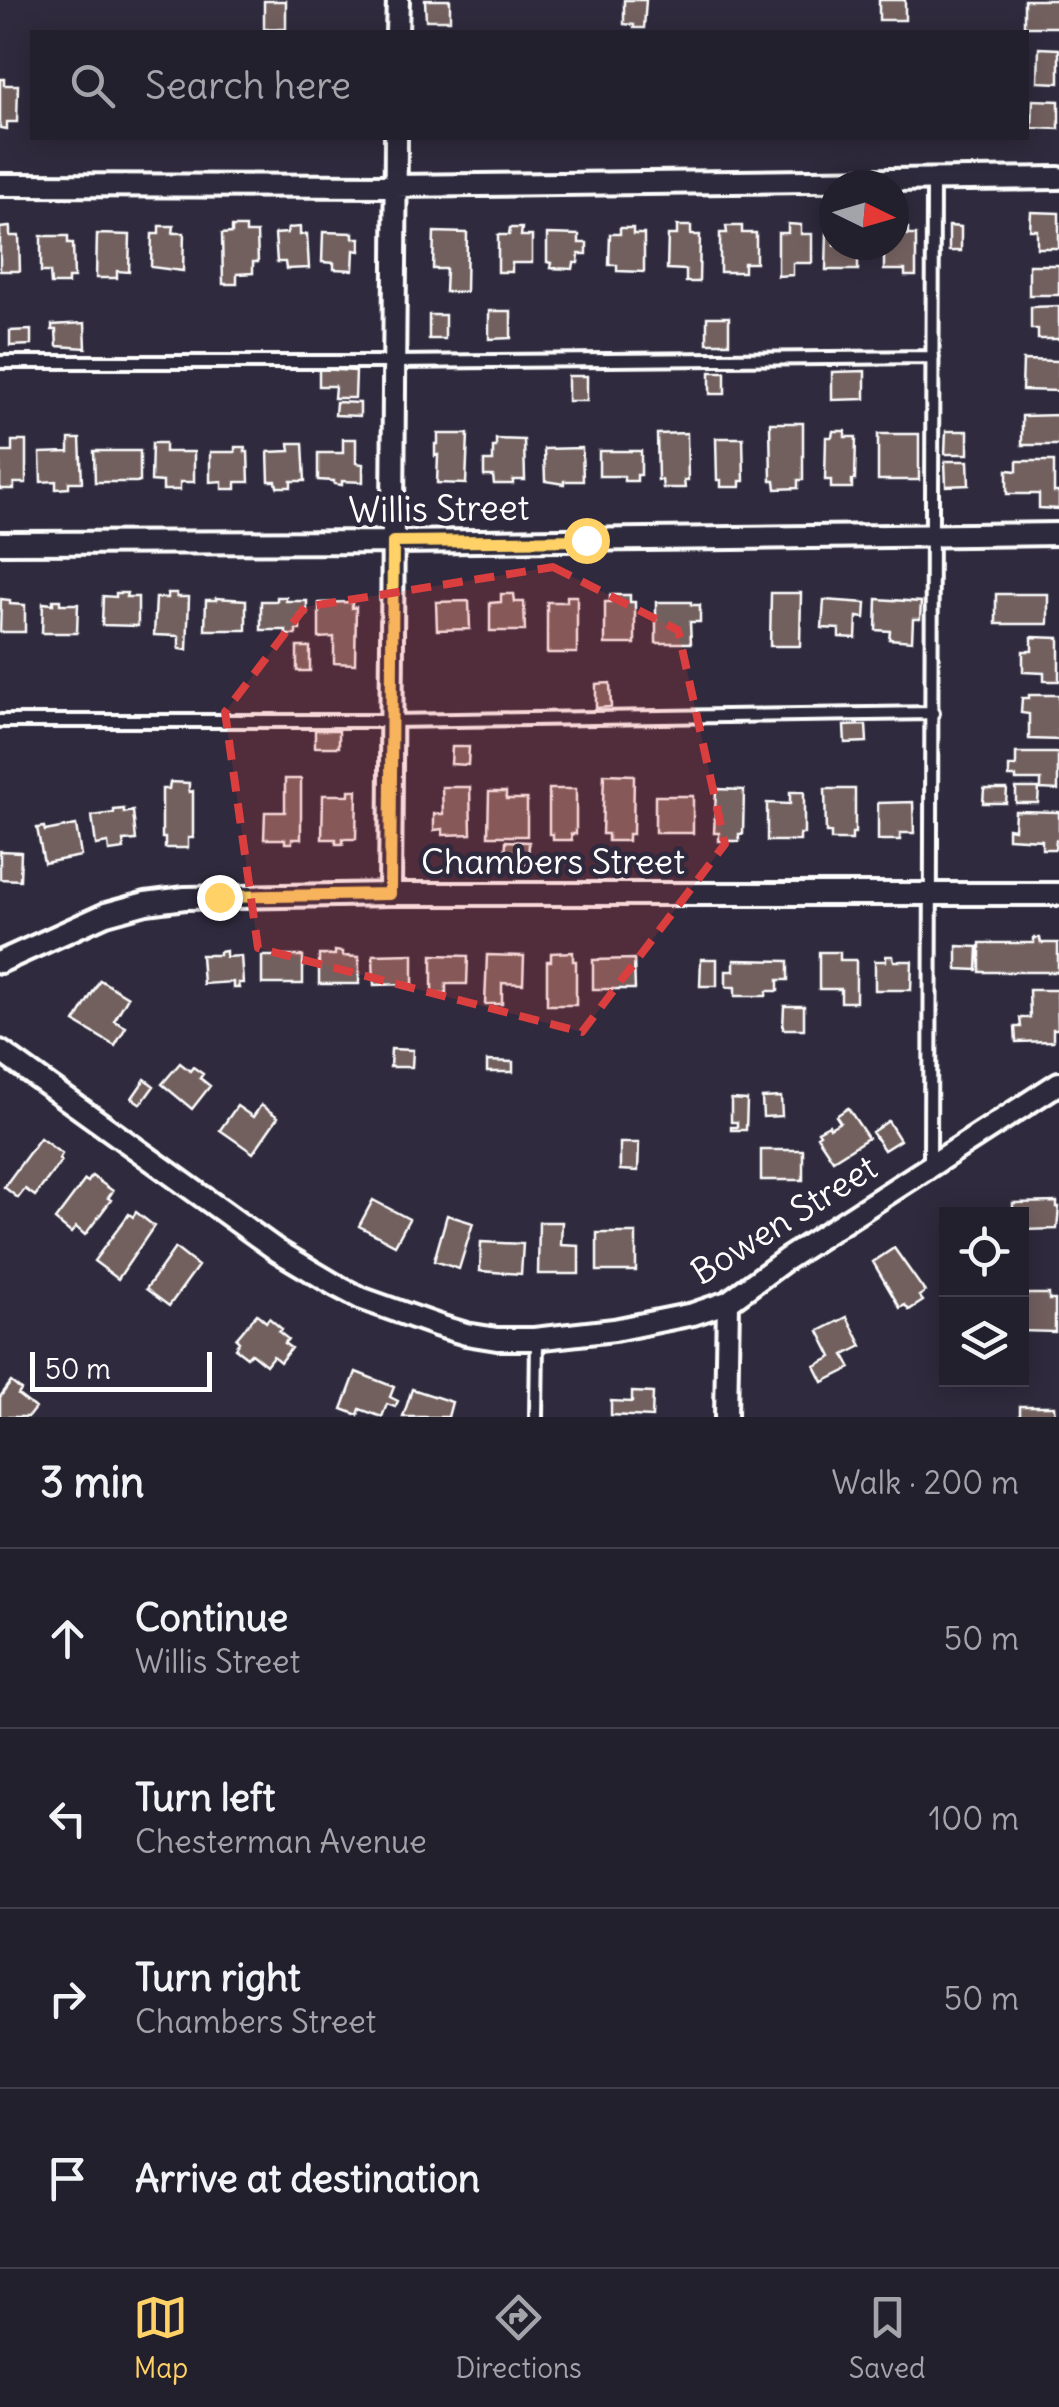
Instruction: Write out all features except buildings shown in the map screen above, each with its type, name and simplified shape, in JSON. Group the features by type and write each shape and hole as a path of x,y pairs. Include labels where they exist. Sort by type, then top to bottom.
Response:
{"street":[{"path":"397,30 398,0"},
{"path":"390,894 396,140"},
{"path":"0,184 395,186 1059,178"},
{"name":"Willis Street","path":"0,542 1059,534"},
{"name":"Chambers Street","path":"0,962 106,914 185,898 390,894 1059,894"},
{"name":"Bowen Street","path":"0,1051 278,1251 335,1285 394,1311 466,1334 497,1338 537,1339 614,1330 693,1314 728,1302 785,1260 1059,1083"},
{"path":"726,1417 728,1302"}],"lane":[{"path":"930,1166 932,180"},
{"path":"0,362 933,356"},
{"path":"0,720 933,713"},
{"path":"536,1417 537,1339"}],"highlighted area":[{"path":"553,567 678,630 725,844 582,1032 258,948 225,712 305,607"}],"route":[{"path":"219,897 390,894 393,542 586,540"}]}
